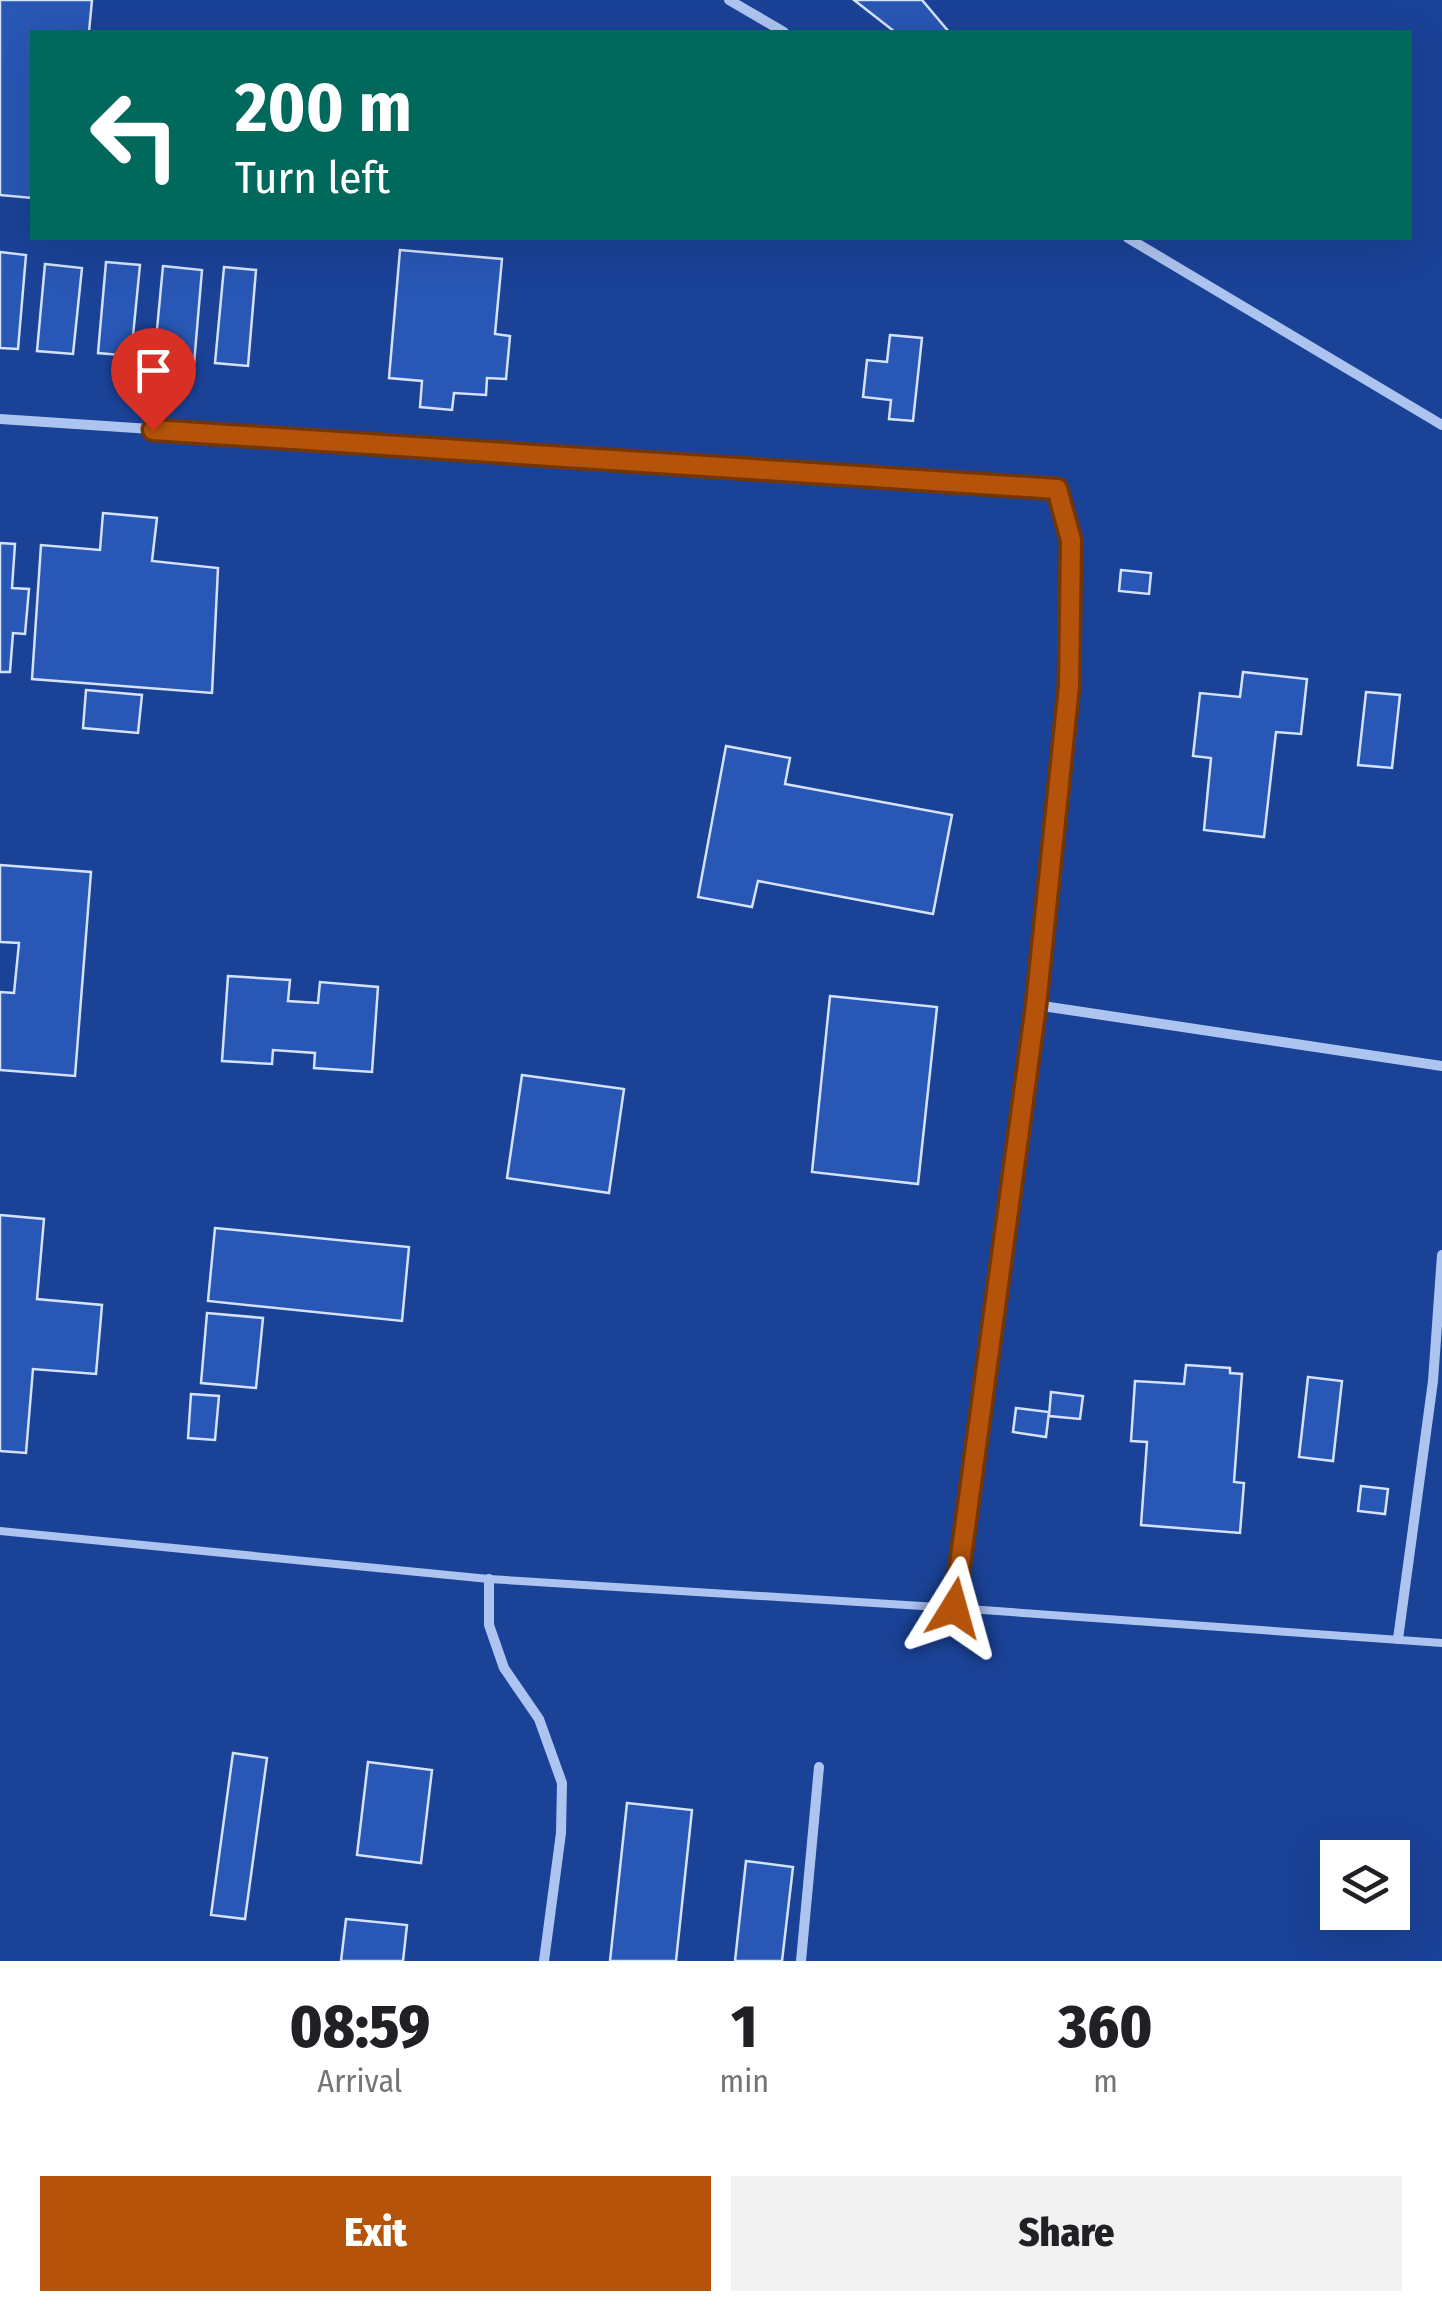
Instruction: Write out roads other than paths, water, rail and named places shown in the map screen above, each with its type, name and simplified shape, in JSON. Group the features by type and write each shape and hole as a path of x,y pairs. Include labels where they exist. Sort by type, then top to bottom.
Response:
{"street":[{"path":"729,0 781,30"},
{"path":"1131,240 1442,424"},
{"path":"0,419 1057,489 1071,540 1069,686 1036,1005 954,1608"},
{"path":"1036,1005 1442,1066"},
{"path":"1398,1639 1434,1380 1442,1255"},
{"path":"488,1579 489,1626 504,1668 539,1719 562,1783 561,1832 544,1961"},
{"path":"801,1961 819,1766"}],"lane":[{"path":"0,1531 488,1579 1442,1643"}]}
